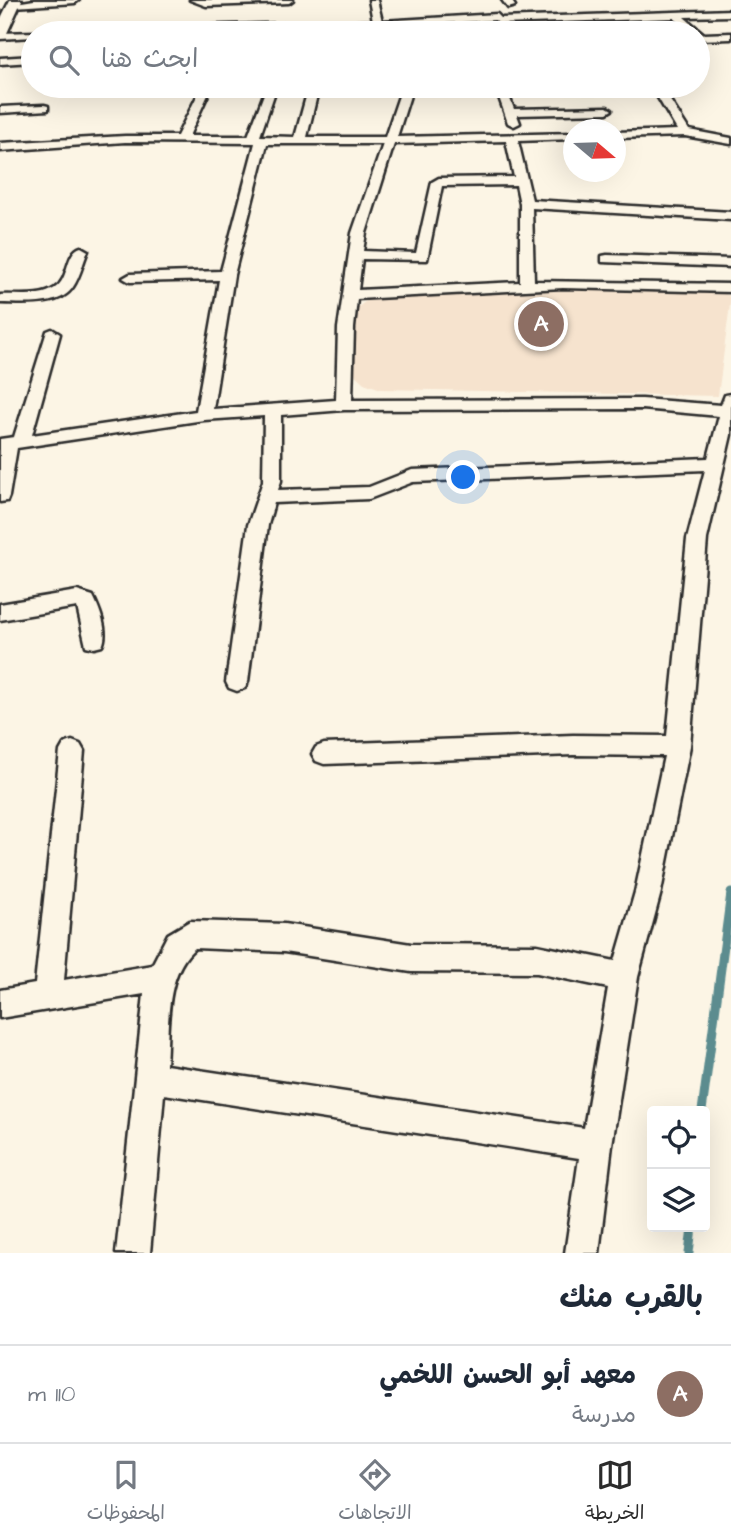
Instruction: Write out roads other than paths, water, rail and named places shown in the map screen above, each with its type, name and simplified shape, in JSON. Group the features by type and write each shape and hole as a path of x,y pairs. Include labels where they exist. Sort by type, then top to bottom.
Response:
{"main road":[{"path":"1,31 15,2"}],"street":[{"path":"15,2 75,0"},
{"path":"194,0 206,3 289,0"},
{"path":"373,0 377,21"},
{"path":"498,19 491,8 508,3 524,6"},
{"path":"392,21 420,15 498,19 731,13"},
{"path":"675,14 683,21"},
{"path":"1,31 21,33"},
{"path":"710,37 731,36"},
{"path":"0,61 21,60"},
{"path":"182,138 203,98"},
{"path":"204,415 227,275 269,98"},
{"path":"300,140 310,98"},
{"path":"344,405 346,328 359,233 404,98"},
{"path":"505,98 516,139 526,204 527,286"},
{"path":"663,98 685,133"},
{"path":"0,110 44,108"},
{"path":"510,112 607,110"},
{"path":"626,135 685,133 731,141"},
{"path":"0,147 182,138 390,141 563,137"},
{"path":"418,274 439,182 522,181"},
{"path":"526,204 731,216"},
{"path":"0,299 47,297 63,290 81,251"},
{"path":"357,255 418,274 527,286 563,284 731,288"},
{"path":"607,259 731,263"},
{"path":"351,295 418,274"},
{"path":"130,278 227,275"},
{"path":"0,496 10,443 52,334"},
{"path":"10,443 204,415 344,405 729,405 697,539 678,746 656,856 624,976 596,1145 582,1253"},
{"path":"237,681 258,525 272,481 273,409"},
{"path":"265,497 369,493 382,491 395,480 412,476 715,464"},
{"path":"0,612 77,599 86,602 91,615 94,640"},
{"path":"324,754 573,745 678,746"},
{"path":"48,996 72,751"},
{"path":"133,1253 160,978 178,944 190,934 284,938 411,958 537,959 624,976"},
{"path":"0,1004 160,978"},
{"path":"150,1077 596,1145"}],"waterway":[{"path":"703,1106 731,893"},
{"path":"689,1253 691,1232"}],"place":[{"name":"معهد أبو الحسن اللخمي","path":"541,324"}]}
